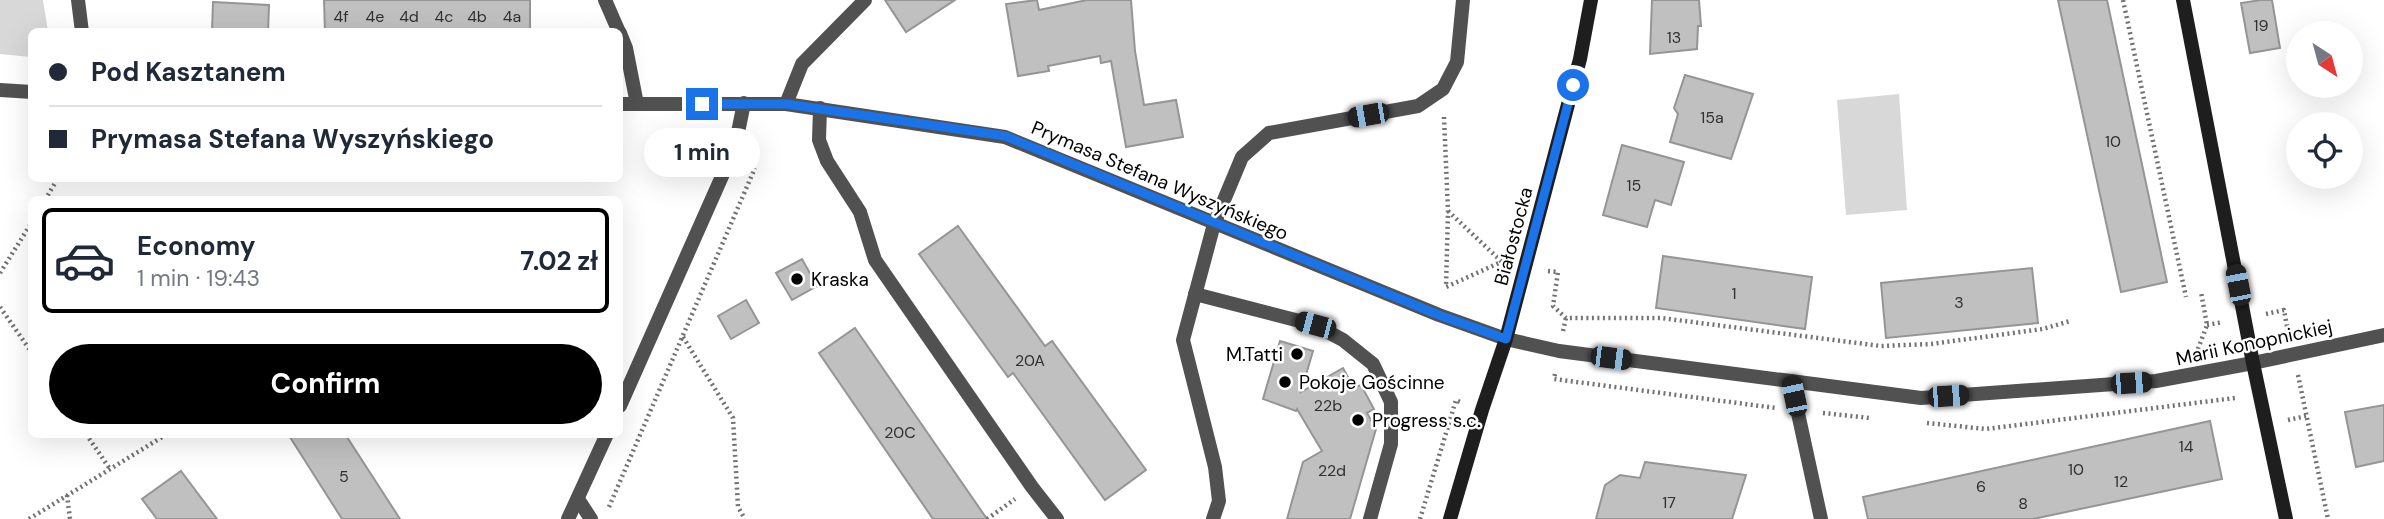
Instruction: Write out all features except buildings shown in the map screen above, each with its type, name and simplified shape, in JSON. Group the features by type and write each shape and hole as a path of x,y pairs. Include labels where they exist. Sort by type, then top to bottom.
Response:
{"main road":[{"name":"Białostocka","path":"1450,519 1506,339 1580,59 1591,0"},
{"path":"2183,0 2286,519"}],"street":[{"path":"78,0 82,28"},
{"path":"605,0 617,28"},
{"path":"786,104 802,64 865,0"},
{"path":"1213,519 1219,501 1215,467 1183,340 1213,224 1242,157 1269,133 1418,106 1443,89 1457,62 1463,0"},
{"path":"623,41 637,103"},
{"path":"0,90 28,92"},
{"path":"623,399 735,147 744,103"},
{"name":"Prymasa Stefana Wyszyńskiego","path":"623,104 786,104 1005,136 1213,224 1439,315 1506,339"},
{"path":"820,108 818,140 827,161 860,212 875,260 1057,519"},
{"path":"1195,294 1315,325 1343,340 1373,364 1391,402 1391,444 1370,519"},
{"name":"Marii Konopnickiej","path":"1506,339 1559,351 1921,398 2156,381 2384,335"},
{"path":"1791,381 1821,519"},
{"path":"568,519 605,438"},
{"path":"578,499 591,519"}],"path":[{"path":"2123,0 2186,297"},
{"path":"1443,89 1448,211 1446,286 1501,262 1448,211"},
{"path":"604,519 755,166"},
{"path":"0,273 28,228"},
{"path":"1558,272 1553,306 1566,318 1661,318 1881,346 1931,344 2043,328 2070,321"},
{"path":"2201,292 2207,325"},
{"path":"0,307 28,347"},
{"path":"2284,310 2328,519"},
{"path":"683,337 733,418 738,507 745,519"},
{"path":"1420,519 1456,400"},
{"path":"89,438 110,469"},
{"path":"29,519 160,438"},
{"path":"988,519 1032,487"},
{"path":"67,495 71,519"}],"shaded area":[{"path":"0,0 43,0 48,28 28,28 28,57 0,54"},
{"path":"1899,94 1907,210 1846,215 1837,100"}],"place":[{"name":"Kraska","path":"797,279"},
{"name":"M.Tatti","path":"1297,354"},
{"name":"Pokoje Gościnne","path":"1285,382"},
{"name":"Progress s.c.","path":"1358,420"}],"route":[{"path":"702,104 786,104 1005,136 1213,224 1439,315 1506,339 1573,85"}]}
